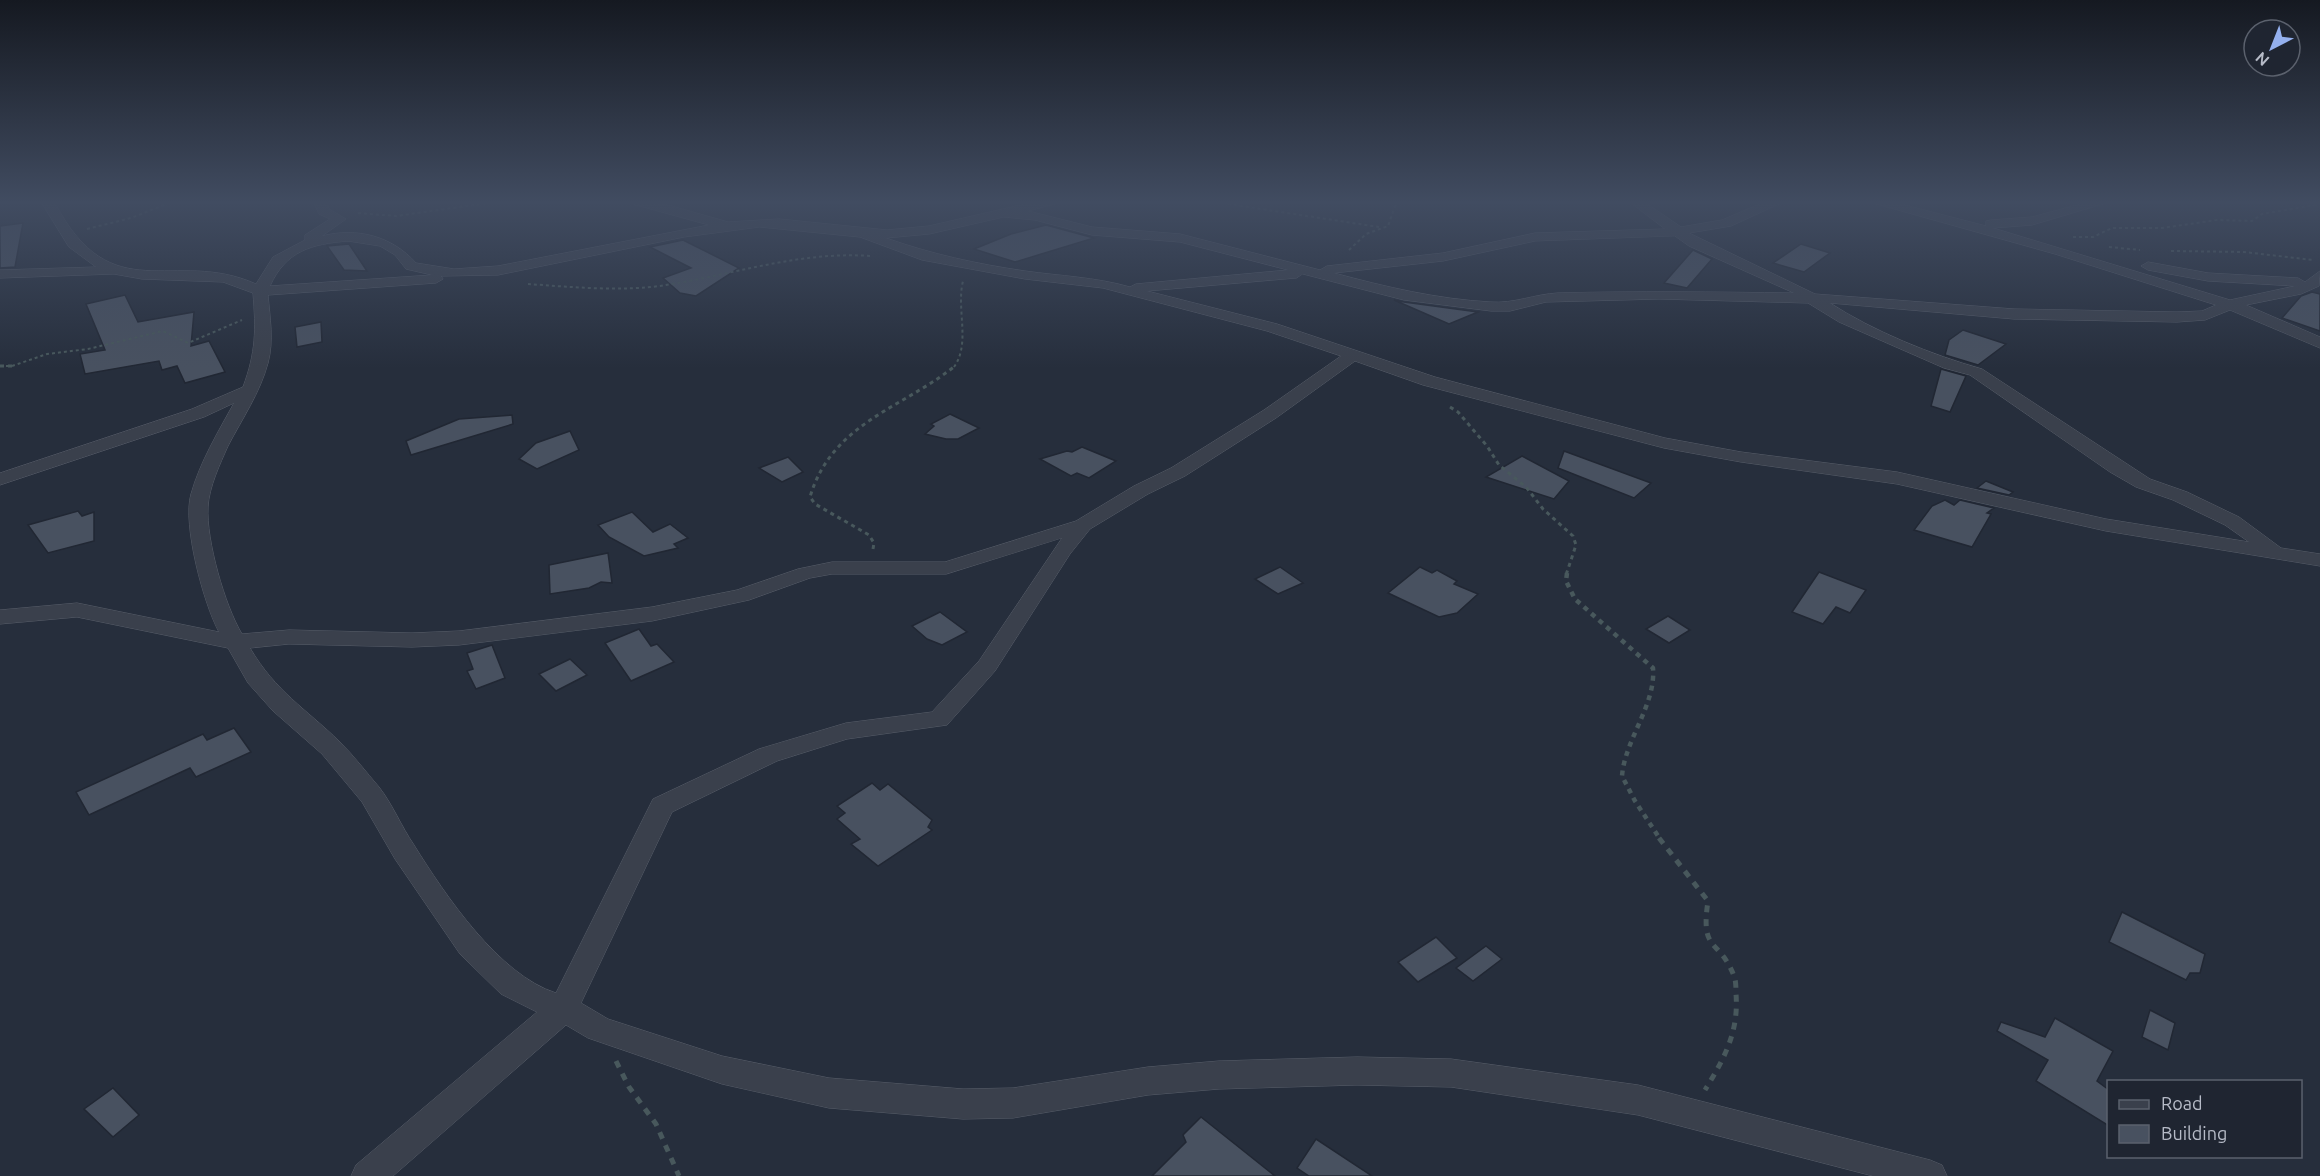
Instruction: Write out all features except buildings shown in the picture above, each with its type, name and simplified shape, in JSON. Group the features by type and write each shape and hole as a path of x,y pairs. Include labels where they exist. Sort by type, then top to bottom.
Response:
{"street":[{"path":"87,258 115,271 135,276 233,280 261,302 485,277 515,268 567,258"},
{"path":"280,258 275,261 261,302 263,351 250,390 219,447 200,495 198,509 205,556 219,613 256,678 281,705 331,748 371,795 404,852 470,946 511,985 538,1000 564,1008 599,1029 722,1070 829,1093 892,1100 963,1104 1013,1102 1148,1081 1219,1075 1398,1072 1492,1077 1638,1101 1837,1150 1930,1176"},
{"path":"406,258 411,266 424,270 515,268"},
{"path":"937,258 1123,288 1189,308 1295,333 1352,356 1429,381 1664,443 1741,457 1896,478 2117,527 2320,560"},
{"path":"1255,258 1404,296 1491,307 1510,307 1545,298 1659,296 1812,298 1864,300 2004,313 2142,318 2205,315 2230,304 2316,283"},
{"path":"1123,288 1312,273 1427,258"},
{"path":"1728,258 1779,280 1812,298 1827,310 1868,330 1950,365 1976,372 2100,454 2117,468 2232,521 2276,552"},
{"path":"2088,258 2230,304 2286,325 2320,343"},
{"path":"2112,258 2208,277 2316,283"},
{"path":"0,274 115,271"},
{"path":"0,617 77,610 234,642 324,637 412,640 538,630 702,604 742,595 805,573 856,566 946,568 973,562 1083,525 1141,490 1187,466 1270,414 1352,356"},
{"path":"0,479 198,413 250,390"},
{"path":"368,1176 564,1008 662,806 768,754 846,731 939,719 987,666 1062,551 1083,525"}],"path":[{"path":"521,283 577,288 664,286 795,258"},
{"path":"1338,268 1343,258"},
{"path":"2294,258 2320,261"},
{"path":"856,566 872,552 874,543 869,535 856,525 815,504 810,497 813,484 828,455 838,446 876,417 955,366 961,356 963,338 959,294 964,264"},
{"path":"0,366 12,366 47,354 88,349 163,331 188,343 261,302"},
{"path":"1429,381 1431,391 1439,400 1458,412 1487,446 1499,465 1526,487 1543,509 1573,536 1576,545 1567,568 1566,581 1575,599 1653,668 1654,681 1625,760 1622,776 1635,801 1692,885 1708,902 1704,927 1709,942 1723,957 1735,977 1734,1035 1693,1115"},
{"path":"599,1029 629,1087 656,1124 680,1176"}]}
